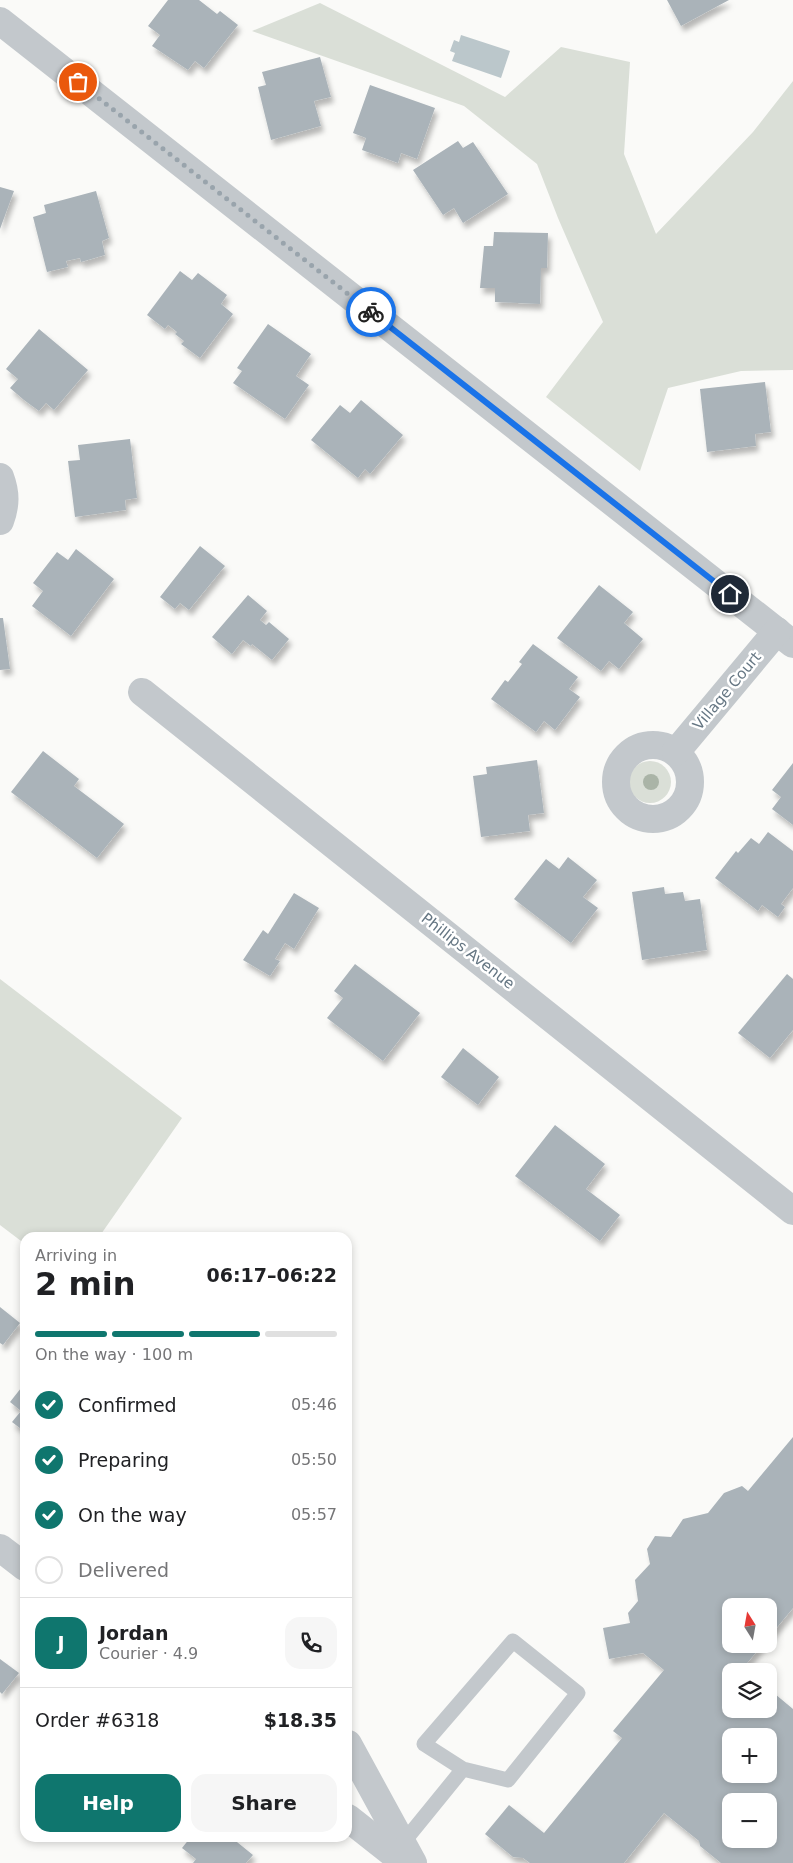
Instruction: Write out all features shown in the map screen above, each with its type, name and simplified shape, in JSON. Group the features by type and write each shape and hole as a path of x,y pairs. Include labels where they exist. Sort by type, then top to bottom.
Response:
{"street":[{"path":"0,21 785,637"},
{"path":"0,477 5,490 5,508 0,522"},
{"name":"Village Court","path":"676,752 785,637"},
{"name":"Phillips Avenue","path":"142,692 793,1211"},
{"path":"0,1548 20,1563"},
{"path":"352,1752 407,1857"},
{"path":"352,1821 407,1857"}],"lane":[{"path":"513,1641 578,1693 508,1780 463,1769 424,1744 513,1641"},
{"path":"407,1857 463,1769"}],"shaded area":[{"path":"320,3 505,97 561,47 630,62 624,154 656,234 753,132 793,81 793,370 741,371 668,388 640,471 546,397 603,322 537,164 464,106 252,31"},
{"path":"461,35 510,51 501,78 452,61 455,53 450,51 454,40 459,42"},
{"path":"650,761 665,767 671,782 665,797 650,803 635,797 629,782 635,767"},
{"path":"0,979 182,1118 102,1232 20,1232 20,1240 0,1225"}],"building":[{"path":"168,0 199,0 217,14 220,11 238,25 204,68 195,61 188,70 152,46 160,35 148,26"},
{"path":"667,0 729,0 681,26"},
{"path":"320,57 331,97 314,101 321,126 271,140 258,87 266,85 262,72"},
{"path":"370,85 435,108 417,159 401,153 398,163 362,150 366,138 353,133"},
{"path":"458,141 463,148 473,142 508,194 463,223 454,208 443,215 413,170"},
{"path":"0,187 14,191 0,229"},
{"path":"96,191 109,238 102,241 105,255 81,262 80,258 66,261 68,267 47,272 33,217 46,213 44,205"},
{"path":"494,232 548,233 547,268 541,268 540,304 495,302 495,288 480,288 484,246 493,246"},
{"path":"180,271 192,280 198,273 227,295 221,304 233,314 200,358 181,344 184,341 175,334 177,332 168,325 165,329 147,315"},
{"path":"268,324 311,354 296,376 309,385 285,419 233,383 242,371 237,368"},
{"path":"39,329 88,370 54,410 46,403 39,411 24,400 10,388 18,379 6,369"},
{"path":"765,382 771,432 755,434 756,446 707,452 700,389"},
{"path":"361,400 403,435 370,474 365,469 358,478 311,440 340,405 350,413"},
{"path":"130,439 137,498 125,500 126,510 75,517 68,461 80,460 78,445"},
{"path":"200,546 225,566 189,610 180,603 175,609 160,597"},
{"path":"76,549 114,579 71,636 32,606 43,591 33,583 57,552 68,560"},
{"path":"599,585 633,612 624,623 643,639 619,669 609,661 601,671 557,638"},
{"path":"248,595 267,611 260,620 266,625 269,622 289,639 272,660 252,644 251,646 243,640 232,654 212,637"},
{"path":"0,618 3,618 10,669 0,670"},
{"path":"533,644 578,677 569,689 580,697 555,730 544,721 536,732 491,699 505,680 508,682 522,664 519,662"},
{"path":"43,751 79,779 74,786 124,824 97,858 11,792"},
{"path":"537,760 544,813 528,815 530,831 481,837 473,776 487,774 486,767"},
{"path":"793,763 793,825 772,809 781,797 772,790"},
{"path":"768,832 793,851 793,888 781,904 785,907 778,917 762,905 758,911 715,878 736,851 738,853 751,838 759,844"},
{"path":"568,857 597,880 583,897 598,908 571,943 514,899 546,859 559,869"},
{"path":"664,887 665,894 683,892 685,901 700,899 707,950 642,960 632,892"},
{"path":"294,893 319,908 294,949 285,943 275,959 280,961 270,976 243,960 263,930 268,934"},
{"path":"355,964 420,1013 383,1061 327,1018 343,998 334,991"},
{"path":"787,974 793,979 793,1030 770,1058 738,1033"},
{"path":"463,1048 499,1077 478,1105 441,1077"},
{"path":"555,1125 605,1164 586,1189 620,1215 600,1241 515,1176"},
{"path":"0,1307 20,1323 3,1345 0,1343"},
{"path":"20,1389 20,1410 10,1402"},
{"path":"20,1412 20,1428 12,1422"},
{"path":"793,1437 793,1608 778,1626 778,1598 722,1598 722,1653 756,1653 747,1663 722,1663 722,1718 777,1718 777,1696 793,1709 793,1863 721,1863 700,1846 699,1841 664,1813 624,1863 530,1863 523,1858 513,1857 485,1834 509,1805 544,1833 622,1738 613,1731 664,1670 643,1653 609,1659 603,1628 630,1623 628,1613 638,1601 635,1580 650,1564 647,1549 655,1536 671,1537 683,1519 708,1513 724,1493 742,1486 748,1491"},
{"path":"0,1659 19,1673 2,1694 0,1692"},
{"path":"187,1842 237,1842 253,1855 246,1863 193,1863 196,1859 182,1848"}],"way so far":[{"path":"78,82 371,312"}],"route":[{"path":"371,312 730,594"}]}
